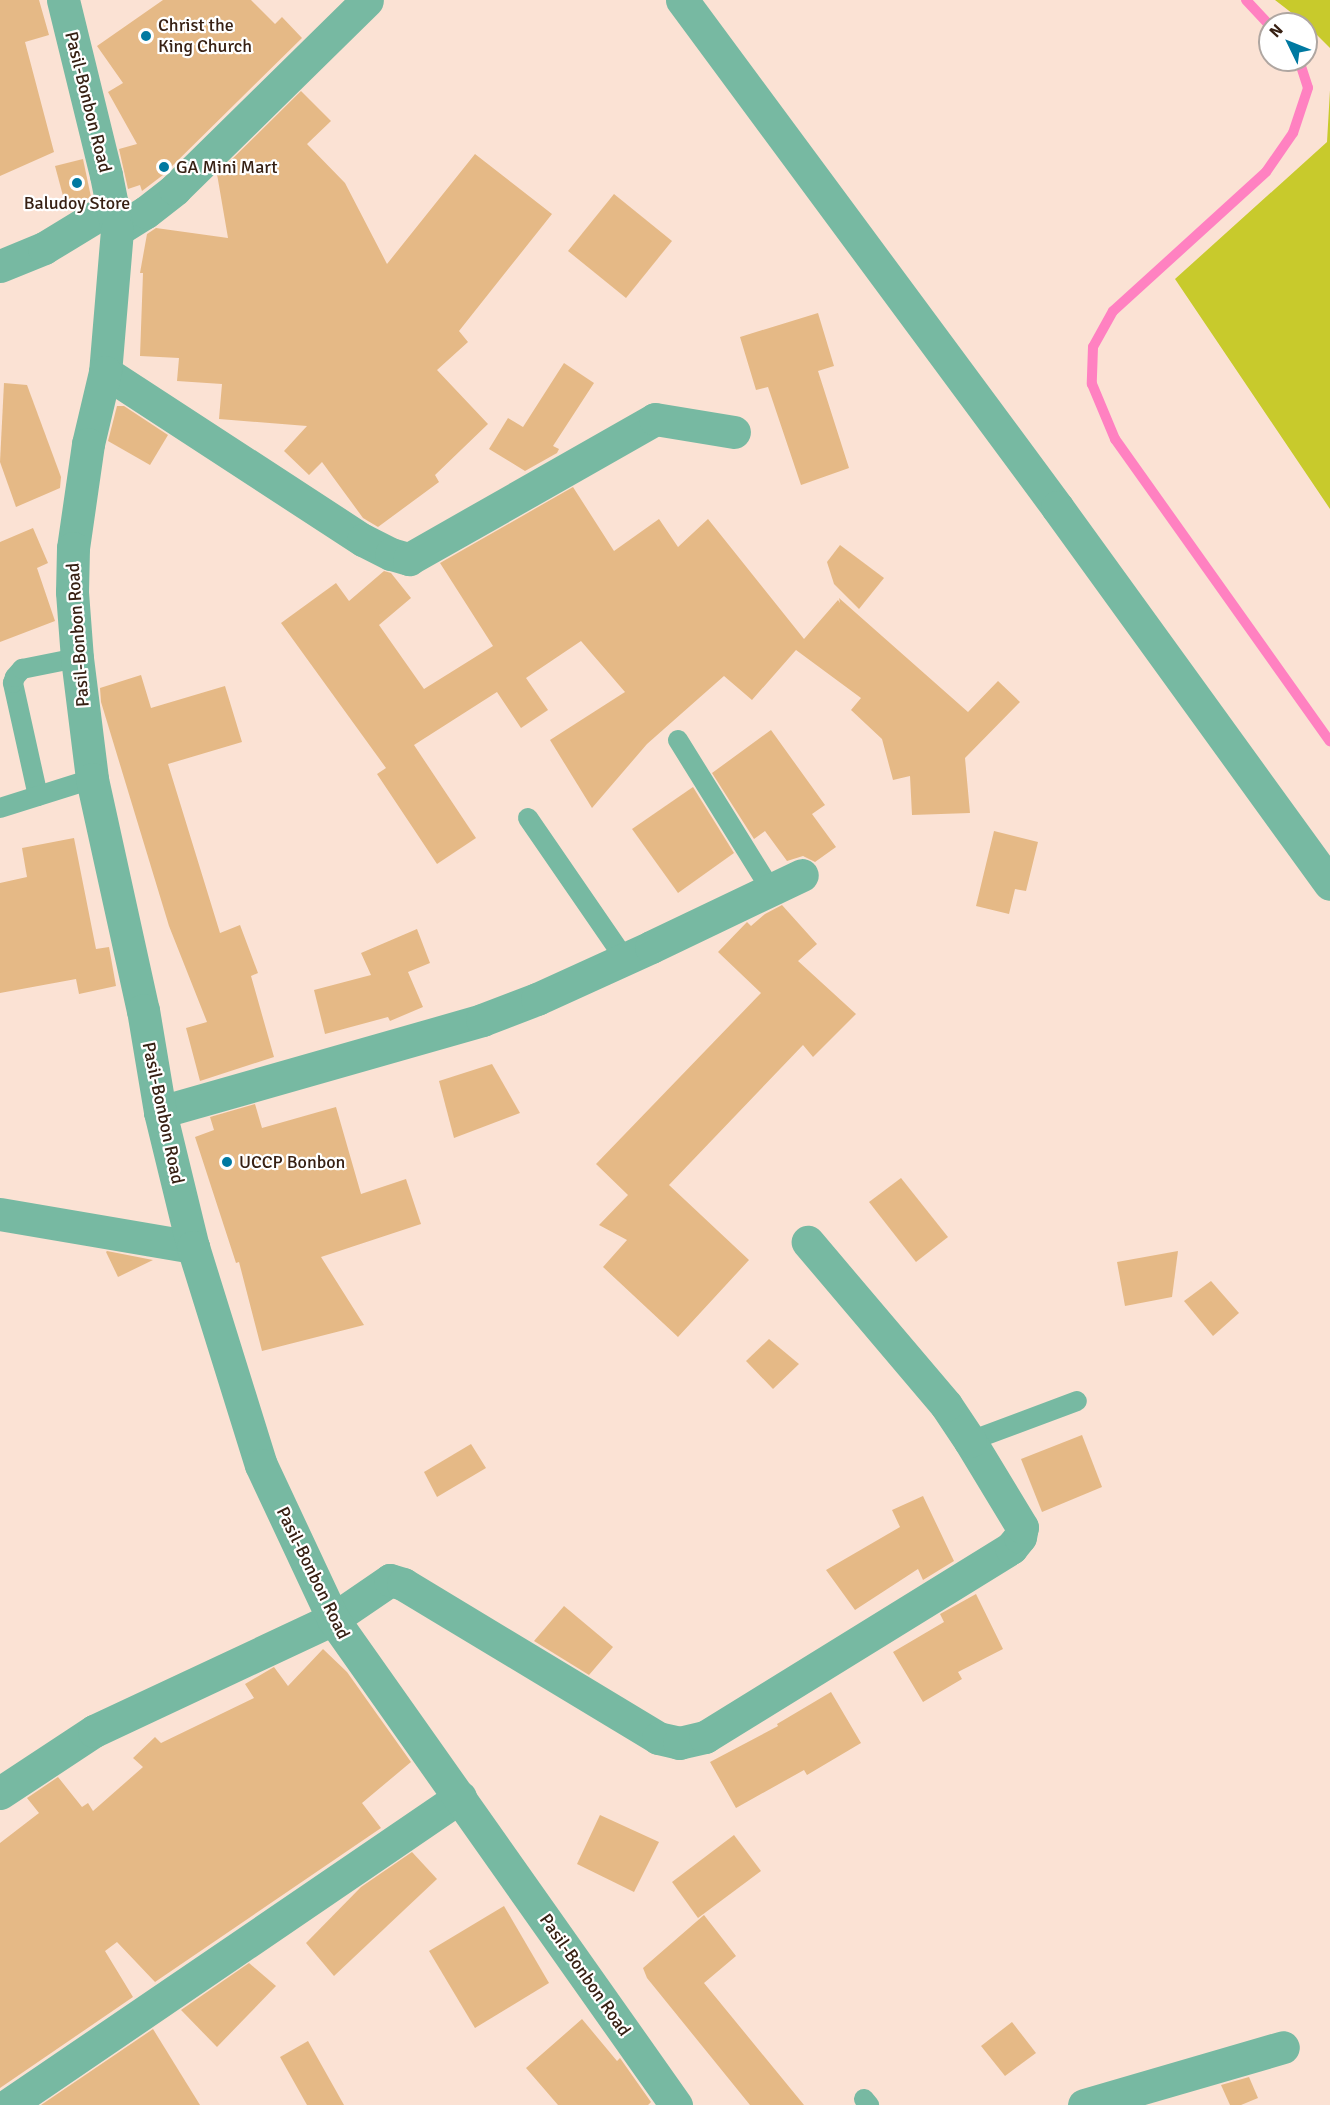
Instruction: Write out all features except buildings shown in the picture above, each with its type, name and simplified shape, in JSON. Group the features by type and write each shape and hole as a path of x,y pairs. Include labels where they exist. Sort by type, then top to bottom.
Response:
{"street":[{"name":"Pasil-Bonbon Road","path":"63,0 115,218 105,372 86,456 73,548 72,592 76,658 92,779 142,1010 160,1112 193,1247 261,1465 333,1619 676,2105"},
{"path":"0,266 115,218 146,212 175,189 367,0"},
{"path":"682,0 1064,516 1330,884"},
{"path":"105,372 363,540 391,554 409,559 655,419 734,432"},
{"path":"160,1112 482,1020 537,999 625,959 802,874"},
{"path":"0,1214 193,1247"},
{"path":"0,1793 94,1731 333,1619 390,1580 396,1581 658,1738 673,1743 690,1742 705,1737 1016,1544 1022,1527 946,1405 808,1242"},
{"path":"8,2105 460,1797"},
{"path":"1084,2105 1283,2047"}],"lane":[{"path":"38,796 13,683 22,669 76,658"},
{"path":"678,740 771,890"},
{"path":"0,808 92,779"},
{"path":"528,818 625,959"},
{"path":"970,1441 1077,1401"}],"shaded area":[{"path":"1275,0 1330,0 1330,48 1318,36 1318,12 1290,12"},
{"path":"1330,90 1330,509 1175,279 1327,142"}],"waterway":[{"path":"1246,0 1258,13"},
{"path":"1303,72 1308,88 1293,133 1266,172 1113,311 1093,347 1092,384 1115,439 1330,741"}],"place":[{"name":"Christ the King Church","path":"146,36"},
{"name":"GA Mini Mart","path":"164,167"},
{"name":"Baludoy Store","path":"77,183"},
{"name":"UCCP Bonbon","path":"227,1162"}]}
